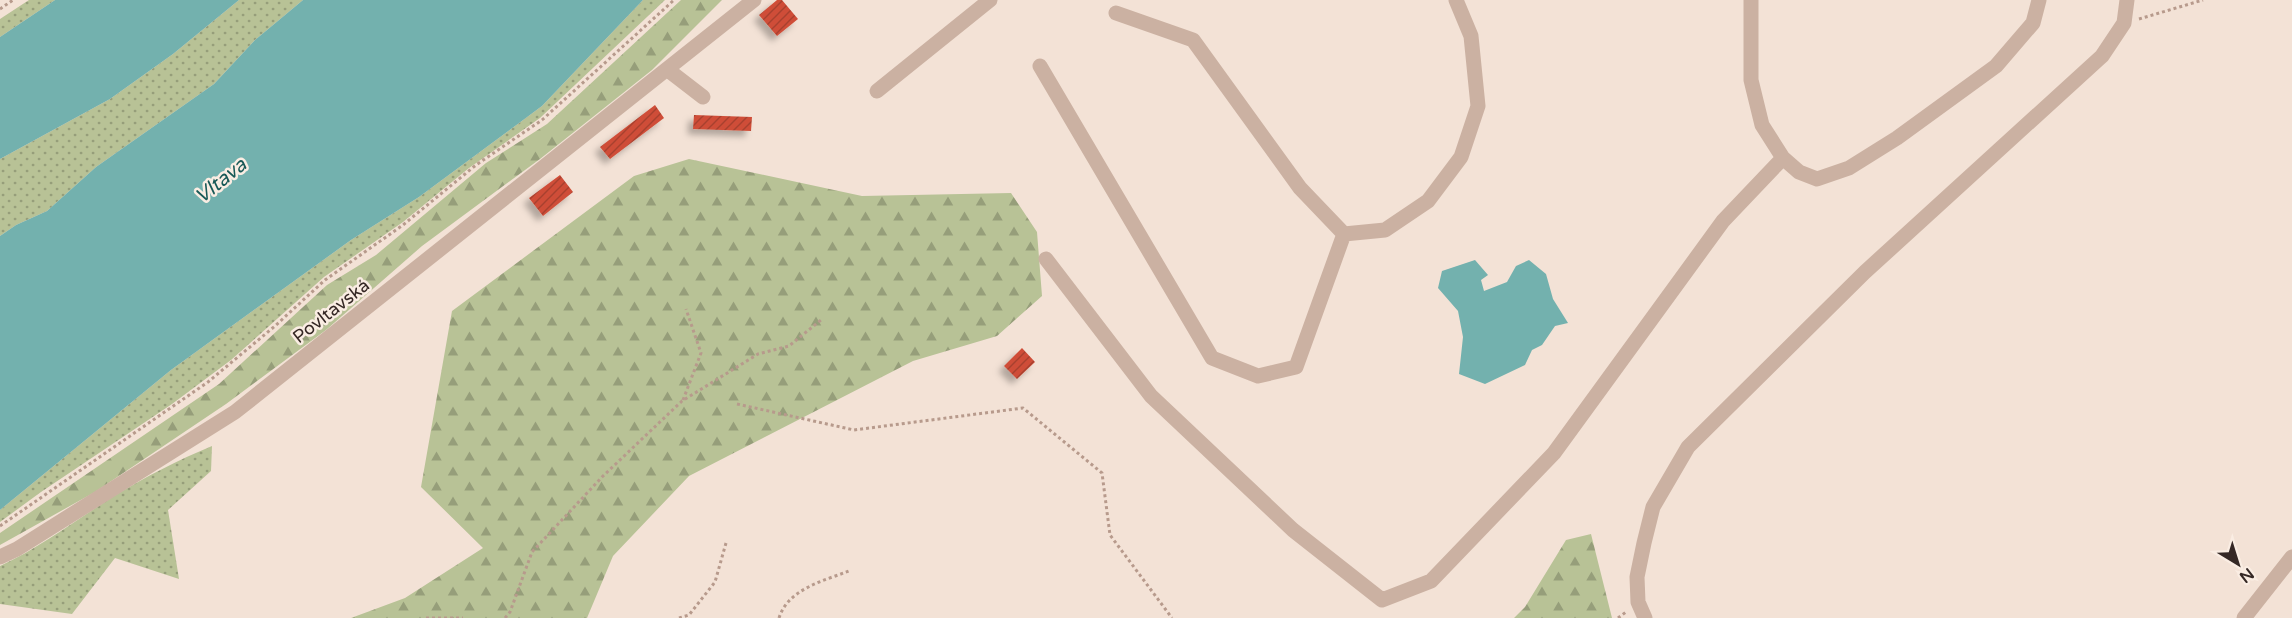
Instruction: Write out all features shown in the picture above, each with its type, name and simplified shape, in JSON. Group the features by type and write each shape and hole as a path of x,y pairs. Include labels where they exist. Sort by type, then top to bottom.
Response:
{"street":[{"name":"Povltavská","path":"0,557 235,412 754,0"},
{"path":"877,91 990,0"},
{"path":"1344,234 1384,230 1419,207 1428,201 1461,157 1479,106 1471,36 1455,0"},
{"path":"1751,0 1751,80 1762,125 1783,158 1799,172 1817,178 1849,168 1897,138 1996,66 2033,23 2039,0"},
{"path":"1645,618 1638,602 1637,577 1653,507 1688,447 1865,272 2102,56 2124,23 2127,0"},
{"path":"1116,13 1193,40 1300,188 1344,234"},
{"path":"1040,66 1212,358 1258,376 1296,367 1344,234"},
{"path":"668,70 703,97"},
{"path":"1046,259 1151,396 1293,530 1382,600 1431,581 1554,453 1723,221 1783,158"},
{"path":"2244,618 2292,557"}],"path":[{"path":"0,9 14,0"},
{"path":"0,526 208,382 275,326 325,280 403,225 476,165 542,120 674,0"},
{"path":"2124,23 2203,0"},
{"path":"682,401 701,353 686,309"},
{"path":"505,618 510,612 532,552 602,477 682,401 758,354 789,346 821,320"},
{"path":"737,404 854,430 1023,408 1102,473 1110,535 1172,618"},
{"path":"678,618 689,615 715,582 726,543"},
{"path":"779,618 781,612 799,591 849,571"},
{"path":"426,618 464,618"}],"green space":[{"path":"29,0 55,0 0,37 0,19"},
{"path":"239,0 303,0 255,40 214,84 96,167 47,211 16,225 0,236 0,159 110,99 173,54"},
{"path":"643,0 665,0 540,118 469,168 403,222 324,277 231,360 172,404 0,522 0,510 171,370 351,240 419,197 542,106"},
{"path":"681,0 722,0 652,70 540,159 422,246 326,330 226,404 95,492 0,545 0,533 219,384 327,285 376,255 486,163 547,124"},
{"path":"689,159 862,196 1011,193 1037,232 1042,296 997,336 913,361 689,476 613,556 587,618 351,618 405,598 483,548 421,487 452,311 634,176"},
{"path":"212,446 211,471 168,510 179,579 115,558 72,614 0,604 0,566 44,542 138,482"},
{"path":"1591,534 1612,618 1514,618 1525,607 1566,540"}],"water":[{"path":"55,0 239,0 173,54 110,99 0,159 0,37"},
{"name":"Vltava","path":"303,0 643,0 542,106 419,197 351,240 171,370 0,510 0,236 16,225 47,211 96,167 214,84 255,40"},
{"path":"1475,260 1488,275 1481,280 1484,291 1507,282 1516,266 1529,260 1546,274 1553,299 1568,323 1555,326 1542,345 1532,350 1525,365 1485,384 1459,374 1463,337 1458,311 1438,288 1442,271"}],"building":[{"path":"777,0 782,0 798,19 777,36 759,15"},
{"path":"655,105 664,118 610,159 600,147"},
{"path":"694,115 752,117 751,131 693,129"},
{"path":"560,175 573,192 543,216 529,198"},
{"path":"1022,348 1035,362 1017,379 1004,366"}]}
